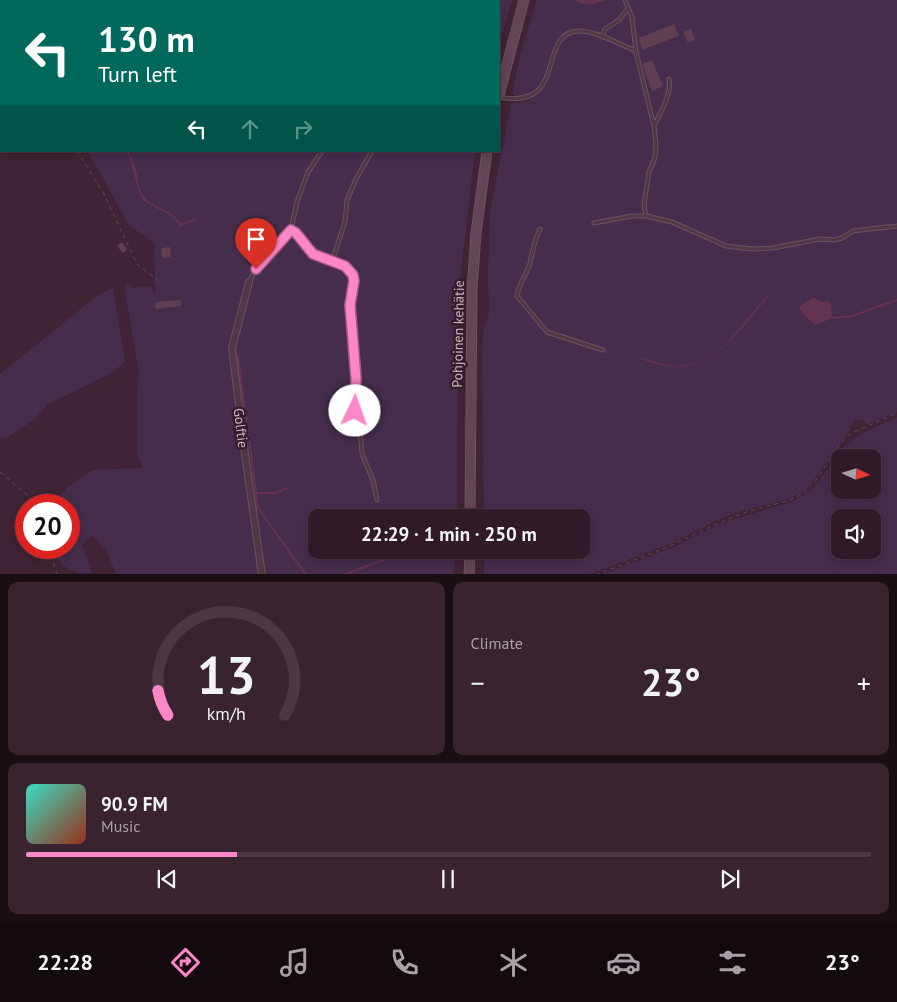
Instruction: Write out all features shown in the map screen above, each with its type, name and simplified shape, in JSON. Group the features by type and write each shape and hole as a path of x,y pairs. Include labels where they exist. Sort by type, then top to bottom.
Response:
{"main road":[{"path":"500,92 524,0"},
{"name":"Pohjoinen kehätie","path":"470,509 472,290 476,233 488,152"},
{"path":"469,574 470,559"}],"street":[{"name":"Golftie","path":"249,282 232,348 262,574"}],"lane":[{"path":"625,0 632,16 636,52 654,126 656,144 655,158 649,172 644,205 646,216"},
{"path":"602,36 605,29 619,20 629,8"},
{"path":"500,96 520,100 537,92 548,75 556,47 566,34 578,30 602,36 636,52"},
{"path":"654,126 668,94 669,78"},
{"path":"249,282 256,269 291,230 297,202 308,172 321,152"},
{"path":"332,262 345,222 347,200 356,179 371,152"},
{"path":"594,223 632,216 646,216 672,222 726,246 752,249 774,248 820,239 834,240 842,238 853,231 897,226"},
{"path":"540,229 534,243 530,264 517,296 547,332 603,350"},
{"path":"291,230 296,233 313,254 345,266 353,275 354,281 350,305 356,378 355,411 362,454 373,480 377,500"}],"path":[{"path":"78,152 104,194 137,264 160,282"},
{"path":"596,574 670,546 718,523 803,494 815,482 840,444 850,434 897,413"},
{"path":"0,472 26,494"},
{"path":"52,559 56,574"}],"shaded area":[{"path":"500,0 512,0 500,42"},
{"path":"537,0 897,0 897,412 867,425 863,420 854,420 848,433 836,449 831,449 831,456 811,484 802,493 785,500 719,519 675,542 591,574 484,574 485,559 590,559 590,509 484,509 482,357 483,332 489,313 490,212 511,104 528,101 533,97 533,92 520,97 512,94 520,55"},
{"path":"573,0 605,0 589,4"},
{"path":"89,152 475,152 458,297 457,509 308,509 308,559 455,559 454,574 116,574 105,548 92,535 82,545 92,573 79,573 63,565 59,559 80,559 80,494 61,494 92,470 142,468 137,452 139,373 125,291 127,285 134,288 150,286 155,294 154,243 128,224"},
{"path":"127,152 137,173 139,187 144,197 152,204 171,214 179,222 183,223 195,219 195,221 180,226 173,217 144,201 139,193"},
{"path":"113,288 125,361 112,373 48,404 35,419 8,437 0,439 0,374 98,295"},
{"path":"770,293 743,327 724,347 713,355 695,363 719,350 741,328"},
{"path":"813,297 822,302 828,301 831,303 832,318 816,325 803,314 799,307"},
{"path":"640,358 668,365 692,364 676,367 662,365"},
{"path":"897,417 897,574 603,574 678,545 722,523 790,502 803,496 813,488 831,464 831,499 881,499 881,449 842,448 861,434"}],"building":[{"path":"674,24 679,36 642,50 639,38"},
{"path":"691,29 695,40 688,43 683,32"},
{"path":"652,60 663,86 652,91 642,64"},
{"path":"122,242 127,249 123,253 117,246"},
{"path":"170,247 171,257 162,258 161,248"},
{"path":"181,300 181,306 156,309 155,302"}],"waterway":[{"path":"832,318 852,316 897,300"},
{"path":"238,356 258,508 305,574"},
{"path":"256,493 276,493 287,488"},
{"path":"346,574 387,559"}],"route":[{"path":"256,269 291,230 296,233 313,254 345,266 353,275 354,281 350,305 356,378 355,411"}]}
